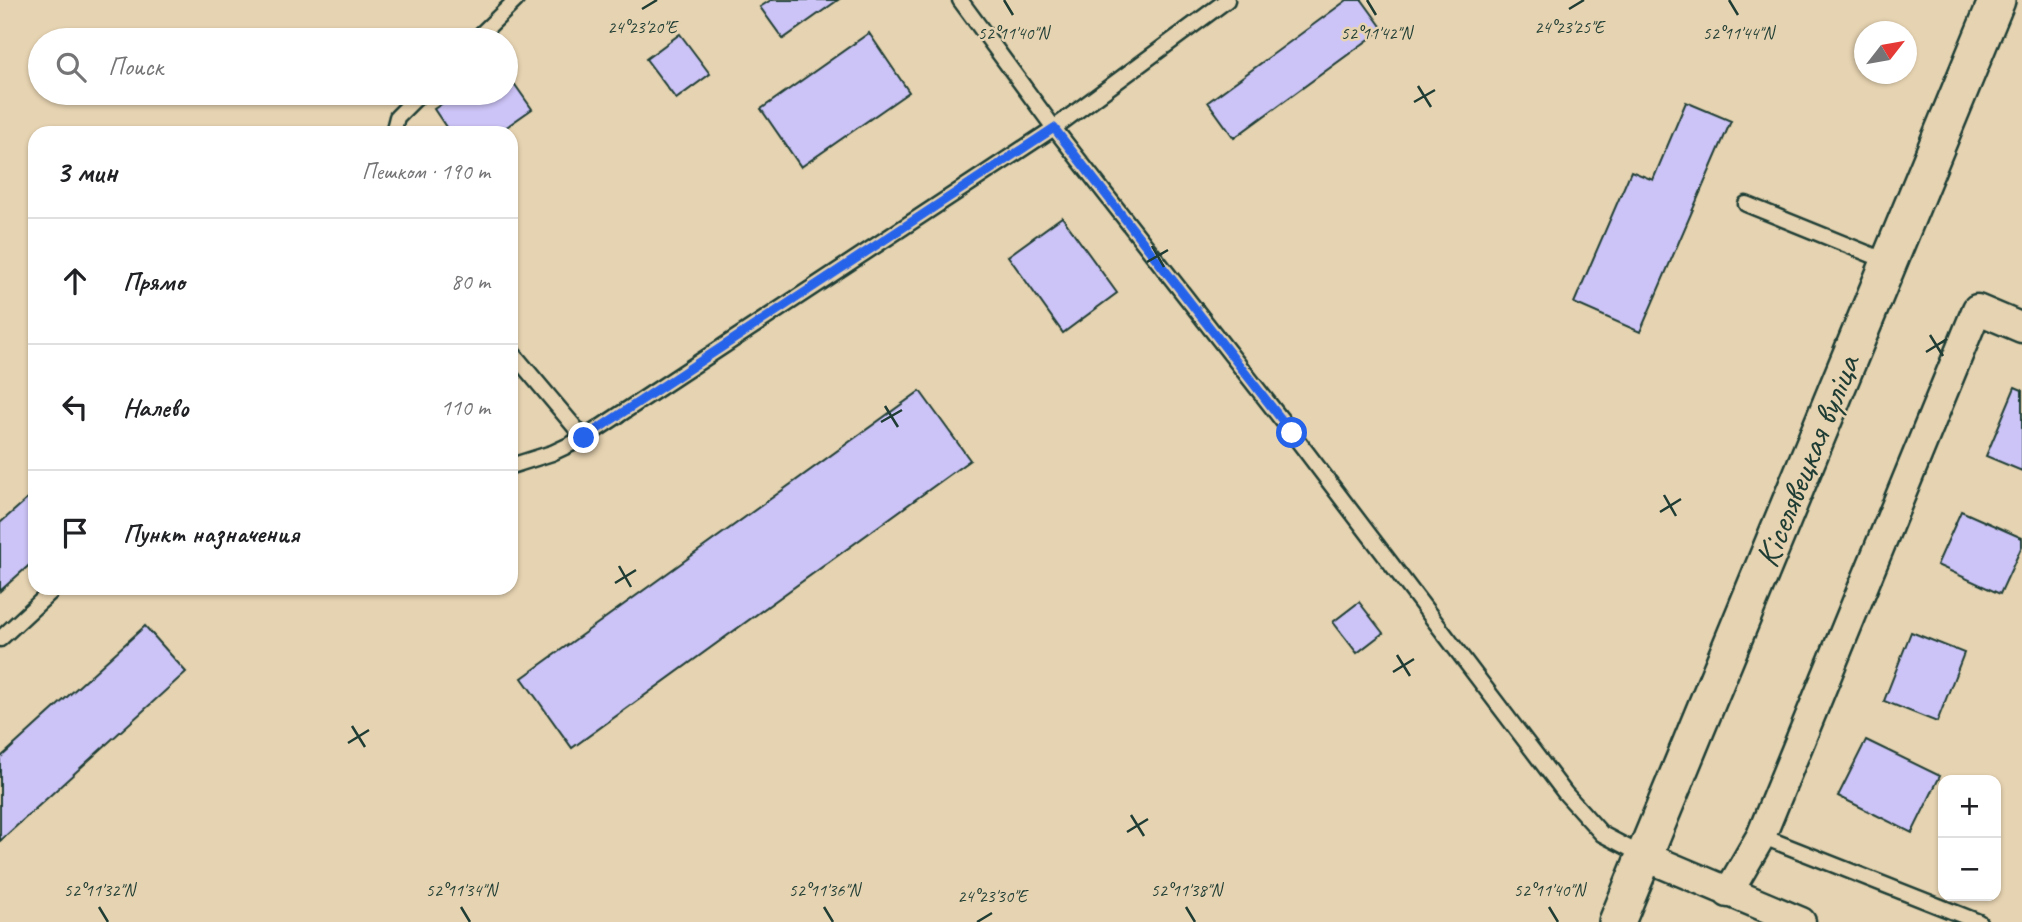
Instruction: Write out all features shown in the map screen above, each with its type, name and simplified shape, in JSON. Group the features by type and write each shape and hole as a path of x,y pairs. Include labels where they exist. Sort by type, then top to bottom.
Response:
{"street":[{"name":"Кіселявецкая вуліца","path":"1617,922 1997,0"},
{"path":"1728,893 1761,836 1976,309 2022,328"},
{"path":"1644,856 1801,922"}],"lane":[{"path":"487,28 516,0"},
{"path":"960,0 1054,128 1292,433 1565,793 1601,834 1644,856"},
{"path":"518,464 552,453 584,438 1054,128 1227,0"},
{"path":"395,126 397,117 409,105"},
{"path":"1746,205 1889,262"},
{"path":"518,359 584,438"},
{"path":"0,639 47,595"},
{"path":"1761,836 1979,922"}],"building":[{"path":"771,0 838,0 783,39 760,7"},
{"path":"1347,0 1362,0 1383,29 1234,138 1208,102"},
{"path":"869,33 909,92 801,167 761,109"},
{"path":"680,34 710,74 676,99 646,59"},
{"path":"518,89 532,109 508,126 445,126 434,109 440,105 518,105"},
{"path":"1686,102 1731,121 1640,332 1574,303 1631,171 1653,180"},
{"path":"1062,217 1117,293 1063,333 1008,256"},
{"path":"2015,387 2022,390 2022,471 1986,456"},
{"path":"920,391 970,460 572,748 522,678"},
{"path":"28,498 28,566 0,591 0,523"},
{"path":"1961,511 2022,538 2022,546 2000,594 1937,565"},
{"path":"1359,602 1383,633 1357,653 1333,622"},
{"path":"145,626 186,672 0,841 0,758"},
{"path":"1911,632 1964,653 1937,722 1884,701"},
{"path":"1866,740 1938,775 1912,833 1838,796"}],"route":[{"path":"584,438 1054,128 1292,433"}]}
